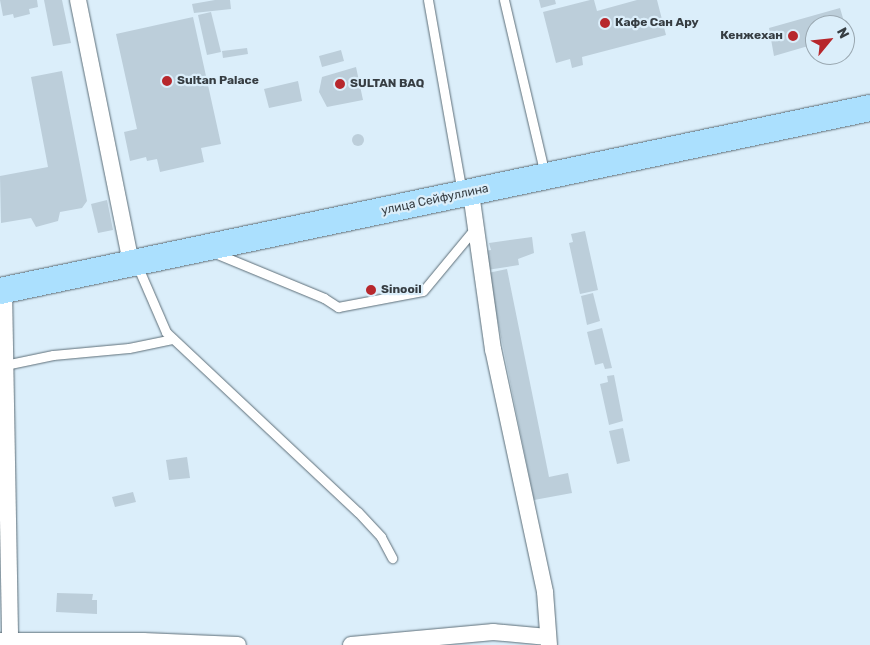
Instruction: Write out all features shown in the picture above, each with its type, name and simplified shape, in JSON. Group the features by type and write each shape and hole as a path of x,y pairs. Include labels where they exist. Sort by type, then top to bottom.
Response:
{"main road":[{"name":"улица Сейфуллина","path":"2,291 870,108"}],"street":[{"path":"78,0 134,263"},
{"path":"351,645 493,632 548,641 545,592 492,349 476,227 466,194"},
{"path":"2,291 5,365 7,642 144,641 238,645"}],"lane":[{"path":"428,0 466,194"},
{"path":"504,0 546,176"},
{"path":"203,248 324,298 338,307 423,291 476,227"},
{"path":"134,263 166,332 358,512 381,537 392,558"},
{"path":"5,365 53,355 129,348 173,339"}],"building":[{"path":"0,0 37,0 38,7 29,9 30,14 14,18 13,14 3,16"},
{"path":"44,0 62,0 71,43 53,46"},
{"path":"215,0 230,0 231,9 194,13 192,4"},
{"path":"539,0 555,0 556,4 541,8"},
{"name":"Кафе Сан Ару","path":"594,0 597,11 637,0 657,0 666,35 582,57 583,65 572,68 570,59 556,63 543,12"},
{"name":"Кенжехан","path":"840,8 842,15 815,15"},
{"path":"211,12 221,52 207,55 198,15"},
{"name":"Sultan Palace","path":"193,17 221,144 201,148 204,162 160,172 157,159 147,161 146,157 130,161 124,132 137,129 116,34"},
{"name":"Кенжехан","path":"805,18 805,47 774,56 769,28"},
{"path":"247,48 248,54 223,58 222,51"},
{"path":"341,50 344,61 322,67 319,56"},
{"name":"SULTAN BAQ","path":"356,67 363,100 327,107 319,92 322,77"},
{"path":"62,71 87,201 82,208 60,212 58,221 36,227 31,218 1,223 0,176 48,167 31,77"},
{"path":"298,81 302,101 269,108 264,89"},
{"path":"356,134 360,134 364,140 360,146 356,146 352,142 352,138"},
{"path":"107,200 113,230 98,233 91,204"},
{"path":"585,231 598,290 580,294 569,243 573,242 571,234"},
{"path":"532,237 534,253 518,259 519,265 487,270 484,251 491,250 489,243"},
{"path":"507,269 549,477 568,473 572,493 534,500 488,273"},
{"path":"593,293 600,321 587,325 581,296"},
{"path":"602,328 612,368 605,369 603,363 595,365 587,332"},
{"path":"614,375 623,421 609,425 600,384 608,382 607,376"},
{"path":"623,428 630,461 617,464 609,431"},
{"path":"187,457 190,478 169,480 166,460"},
{"path":"133,492 136,502 115,507 112,497"},
{"path":"57,593 93,594 92,600 97,600 97,614 56,612"}],"place":[{"name":"Кафе Сан Ару","path":"605,23"},
{"name":"Кенжехан","path":"793,36"},
{"name":"Sultan Palace","path":"167,81"},
{"name":"SULTAN BAQ","path":"340,84"},
{"name":"Sinooil","path":"371,290"}]}
